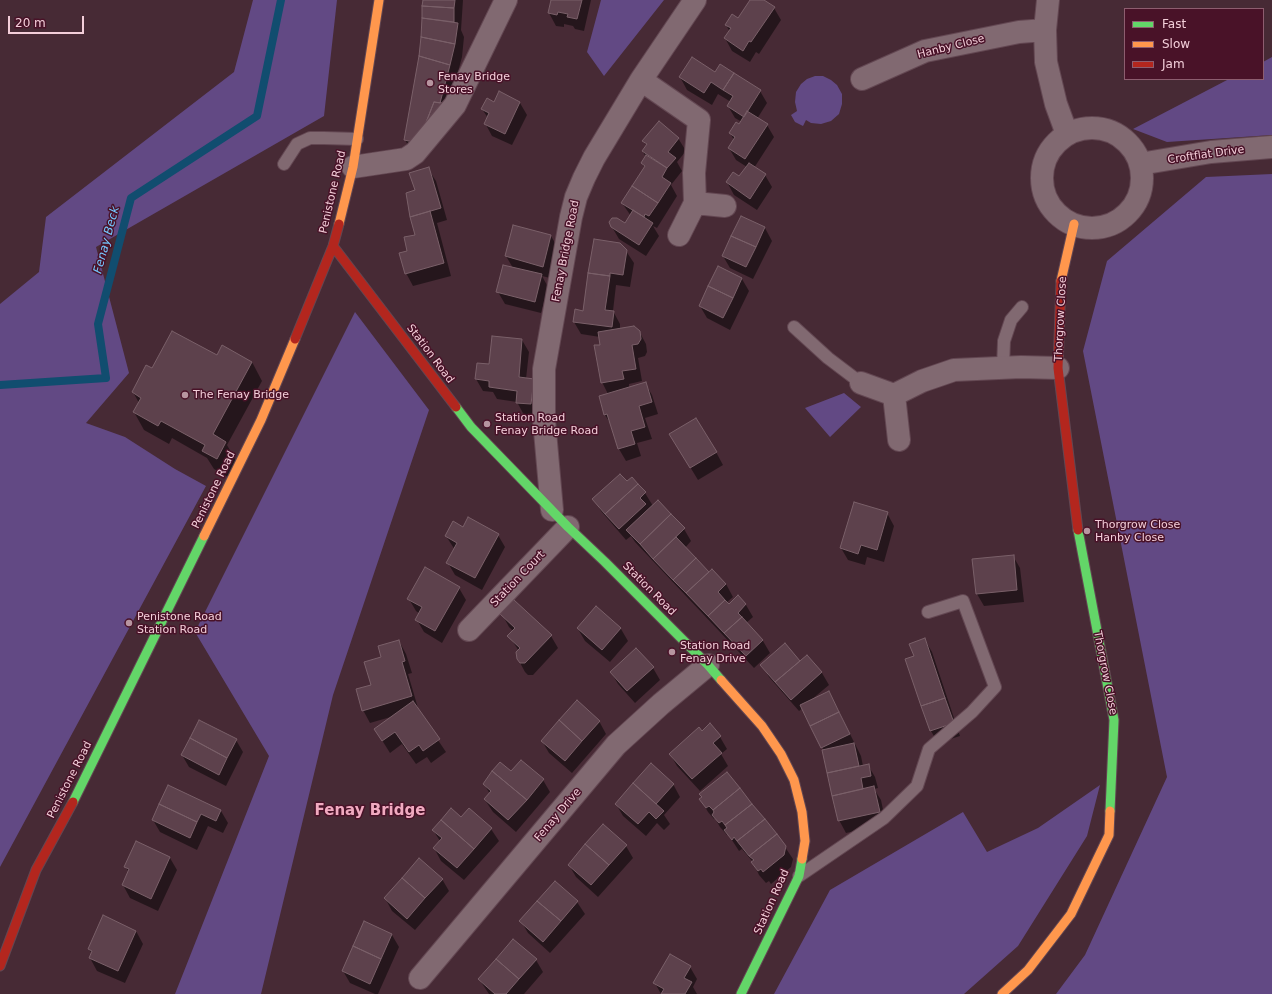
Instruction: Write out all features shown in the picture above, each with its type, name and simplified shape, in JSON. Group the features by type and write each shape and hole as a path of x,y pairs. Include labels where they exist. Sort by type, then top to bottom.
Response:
{"main road":[{"name":"Penistone Road","path":"0,966 36,870 71,805 261,420 333,246 345,204 353,167 379,0"},
{"name":"Thorgrow Close","path":"1002,994 1028,970 1071,914 1109,835 1114,720 1078,533 1058,368 1061,283 1074,224"},
{"name":"Station Road","path":"333,246 471,428 568,527 708,665 762,726 781,754 794,780 802,812 805,841 799,876 741,994"}],"street":[{"path":"353,167 406,159 415,154 455,105 506,0"},
{"name":"Fenay Bridge Road","path":"552,510 544,420 544,369 576,197 584,178 641,80 695,0"},
{"path":"1048,0 1045,30 1046,62 1056,104 1068,134"},
{"name":"Hanby Close","path":"862,79 925,51 1019,32 1045,30"},
{"path":"641,80 699,120 694,173 695,203 679,235"},
{"path":"1097,128 1111,132 1124,139 1134,150 1140,164 1142,180 1139,196 1131,209 1120,220 1105,226 1090,228 1074,224 1060,216 1050,204 1043,190 1042,174 1046,158 1055,145 1068,134 1081,129 1097,128"},
{"name":"Croftflat Drive","path":"1140,164 1212,152 1272,147"},
{"path":"695,203 725,206"},
{"name":"Thorgrow Close","path":"894,396 922,381 954,370 1058,368"},
{"path":"861,383 894,396 899,440"},
{"name":"Station Court","path":"469,630 568,527"},
{"name":"Fenay Drive","path":"420,978 616,745 661,704 708,665"}],"lane":[{"path":"284,164 297,144 310,138 357,140"},
{"path":"1003,368 1004,341 1011,320 1022,307"},
{"path":"794,327 828,358 861,383"},
{"path":"799,876 884,818 917,786 929,749 972,712 995,687 962,601 928,612"}],"shaded area":[{"path":"253,0 337,0 324,116 96,247 129,373 86,423 125,437 175,469 206,486 0,867 0,304 39,272 46,217 234,72"},
{"path":"601,0 664,0 604,76 587,52"},
{"path":"1272,57 1272,135 1167,142 1133,129 1227,80 1264,80 1264,61"},
{"path":"815,76 823,76 837,85 842,94 842,104 839,114 831,121 821,124 811,123 806,120 803,126 795,122 791,115 797,111 795,102 796,92 801,84 807,79"},
{"path":"1272,174 1272,994 1056,994 1085,955 1167,777 1083,351 1107,261 1206,177"},
{"path":"355,312 429,410 333,695 261,994 175,994 269,756 195,632"},
{"path":"844,393 861,407 830,437 805,408"},
{"path":"1100,785 1087,836 1018,946 964,994 774,994 830,890 963,812 987,852 1038,828"}],"building":[{"path":"423,0 455,0 454,8 422,6"},
{"path":"551,0 582,0 577,19 567,17 568,14 558,12 557,15 548,13"},
{"path":"750,0 764,0 775,7 743,51 724,38 731,28 725,25 732,14 738,18"},
{"path":"422,6 454,8 454,22 422,18"},
{"path":"422,18 458,23 455,44 421,37"},
{"path":"421,37 455,44 450,65 419,56"},
{"name":"Fenay Bridge Stores","path":"419,56 450,65 440,103 434,102 418,143 404,140"},
{"path":"692,57 715,72 720,64 734,73 723,90 711,82 704,93 679,77"},
{"path":"734,73 761,90 744,117 727,106 733,96 723,90"},
{"path":"499,91 520,102 505,134 484,124 489,113 481,109 487,98 494,102"},
{"path":"434,102 451,104 418,143"},
{"path":"747,111 768,124 745,159 728,148 735,137 729,133 736,122 739,124"},
{"path":"659,121 679,138 668,152 676,158 667,168 642,151 647,144 642,141"},
{"path":"646,155 667,168 662,177 671,183 658,203 632,186 645,166 641,163"},
{"path":"749,163 766,174 750,199 726,182 733,172 739,176"},
{"path":"429,167 441,208 410,217 406,193 415,190 409,173"},
{"path":"632,186 658,203 649,216 645,214 644,217 621,203"},
{"path":"633,210 653,223 639,245 611,227 609,222 612,218 617,218 625,223"},
{"path":"430,211 444,263 405,274 399,253 407,251 404,237 415,235 410,217"},
{"path":"741,216 765,227 756,247 731,236"},
{"path":"513,225 551,235 543,267 505,256"},
{"path":"731,236 756,247 746,267 722,256"},
{"path":"594,239 620,243 627,250 623,275 610,273 610,276 588,273"},
{"path":"503,265 542,274 535,302 496,292"},
{"path":"718,266 742,278 733,298 708,286"},
{"path":"588,273 610,276 605,310 614,311 612,327 573,322 575,309 583,311"},
{"path":"708,286 733,298 723,318 699,306"},
{"path":"634,326 640,331 641,339 638,344 632,345 636,369 622,371 624,379 601,383 594,345 600,345 598,332"},
{"name":"The Fenay Bridge","path":"172,331 217,355 222,345 252,362 213,434 226,442 217,459 202,451 205,445 161,421 158,426 133,412 141,398 132,392 146,365 152,368"},
{"path":"492,336 522,339 519,377 534,379 531,404 516,403 517,391 489,387 489,381 475,379 477,363 489,364"},
{"path":"646,382 652,402 639,406 645,427 631,431 635,444 618,449 607,414 604,415 599,396"},
{"path":"696,418 717,452 690,468 669,434"},
{"path":"620,474 627,481 632,477 638,484 605,514 592,499"},
{"path":"638,484 646,492 640,498 646,504 619,529 605,514"},
{"path":"658,500 671,514 640,544 626,530"},
{"path":"854,502 888,512 877,550 861,545 858,554 840,548"},
{"path":"671,514 685,528 653,559 640,544"},
{"path":"468,517 499,534 475,578 446,563 457,543 445,536 453,521 463,527"},
{"path":"676,537 696,558 673,580 653,559"},
{"path":"1014,555 1017,590 976,594 972,559"},
{"path":"696,558 709,572 686,593 673,580"},
{"path":"425,567 460,587 435,631 415,620 422,607 407,599"},
{"path":"712,569 726,584 718,592 725,600 708,616 686,593"},
{"path":"738,595 746,604 738,613 742,617 724,633 708,616 725,600 729,604"},
{"path":"514,600 552,635 525,663 520,663 517,659 516,652 520,648 507,636 515,628 500,614"},
{"path":"596,606 621,628 602,650 577,628"},
{"path":"742,617 763,640 746,656 724,633"},
{"path":"925,638 945,698 921,706 905,659 914,656 909,644"},
{"path":"399,640 405,661 402,662 412,696 362,711 356,689 371,685 364,662 381,657 378,646"},
{"path":"785,643 800,661 775,682 760,665"},
{"path":"636,648 654,667 627,691 610,672"},
{"path":"807,655 822,672 791,700 775,682"},
{"path":"829,691 839,712 810,726 800,705"},
{"path":"945,698 954,723 930,731 921,706"},
{"path":"577,700 600,721 582,741 559,720"},
{"path":"413,701 440,739 423,751 419,745 409,752 395,732 382,741 374,729"},
{"path":"839,712 850,734 821,748 810,726"},
{"path":"199,720 237,739 227,758 190,738"},
{"path":"559,720 582,741 565,761 541,741"},
{"path":"710,723 721,736 713,743 722,753 692,779 669,754 699,727 702,731"},
{"path":"190,738 227,758 219,775 181,755"},
{"path":"854,743 859,766 827,773 822,750"},
{"path":"521,760 544,779 527,800 492,771 500,762 511,771"},
{"path":"651,763 674,784 656,804 633,783"},
{"path":"869,764 871,776 861,778 863,789 832,796 827,773"},
{"path":"492,771 527,800 508,820 484,799 491,791 483,784"},
{"path":"727,772 740,788 713,810 709,806 706,808 699,799 702,797 699,794"},
{"path":"633,783 664,811 656,819 649,812 638,824 615,804"},
{"path":"168,785 221,810 216,821 201,814 197,822 159,804"},
{"path":"874,786 880,812 838,821 832,796"},
{"path":"740,788 752,804 725,825 722,821 719,823 712,815 714,812 713,810"},
{"path":"159,804 197,822 190,838 152,820"},
{"path":"752,804 765,819 737,841 734,837 732,840 724,830 727,828 725,825"},
{"path":"451,808 461,817 469,808 492,828 474,849 441,820"},
{"path":"765,819 777,834 749,856 737,841"},
{"path":"441,820 474,849 457,868 433,848 442,838 432,830"},
{"path":"603,824 627,845 609,865 585,844"},
{"path":"777,834 786,846 784,855 763,872 761,869 758,871 751,862 754,860 749,856"},
{"path":"136,841 170,857 151,899 122,885 129,869 124,867"},
{"path":"585,844 609,865 591,885 568,865"},
{"path":"419,858 443,879 425,898 402,878"},
{"path":"402,878 425,898 407,919 384,898"},
{"path":"555,881 578,901 561,921 537,901"},
{"path":"537,901 561,921 543,942 519,921"},
{"path":"103,915 136,931 118,971 89,958 92,951 88,949"},
{"path":"364,921 392,934 381,959 353,946"},
{"path":"513,939 537,959 519,979 496,959"},
{"path":"353,946 381,959 370,984 342,971"},
{"path":"670,954 691,966 684,978 692,982 685,994 661,994 664,989 653,983"},
{"path":"496,959 519,979 506,994 495,994 478,979"}],"waterway":[{"name":"Fenay Beck","path":"0,385 106,378 98,324 131,198 257,116 281,0"}],"traffic: fast":[{"path":"456,407 471,427 568,527 605,562 708,665 721,680"},
{"path":"1078,530 1114,720 1110,811"},
{"path":"73,802 204,536"},
{"path":"741,994 799,876 802,859"}],"traffic: slow":[{"path":"339,224 353,167 379,0"},
{"path":"1061,281 1074,224"},
{"path":"204,536 261,420 295,339"},
{"path":"721,680 762,726 781,754 794,780 802,812 805,841 802,859"},
{"path":"1002,994 1028,970 1071,914 1109,835 1110,811"}],"traffic: jam":[{"path":"295,339 333,246 339,224"},
{"path":"333,246 456,407"},
{"path":"1061,281 1058,368 1078,530"},
{"path":"0,966 36,870 73,802"}],"place":[{"name":"Fenay Bridge Stores","path":"430,83"},
{"name":"The Fenay Bridge","path":"185,395"},
{"name":"Station Road Fenay Bridge Road","path":"487,424"},
{"name":"Thorgrow Close Hanby Close","path":"1087,531"},
{"name":"Penistone Road Station Road","path":"129,623"},
{"name":"Station Road Fenay Drive","path":"672,652"}],"district":[{"name":"Fenay Bridge","path":"370,811"}]}
